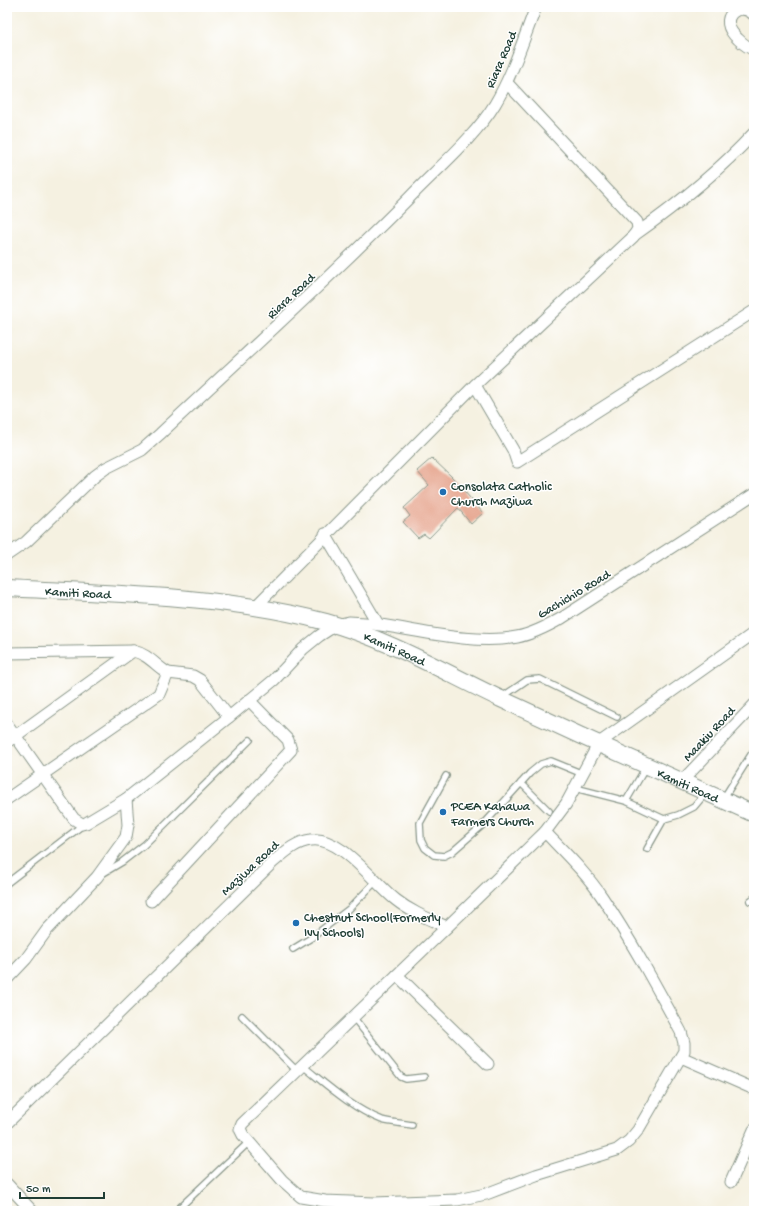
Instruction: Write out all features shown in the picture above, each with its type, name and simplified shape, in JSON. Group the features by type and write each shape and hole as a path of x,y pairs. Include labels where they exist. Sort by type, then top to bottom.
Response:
{"main road":[{"name":"Kamiti Road","path":"7,588 187,600 255,607 282,611 336,625 365,634 500,698 754,814"}],"street":[{"name":"Riara Road","path":"7,555 26,542 95,476 106,468 142,450 288,317 371,237 484,121 507,83 536,7"},
{"path":"754,15 751,11 742,8 734,11 729,17 728,24 729,29 740,42 754,49"},
{"path":"507,83 637,222 638,229 633,237"},
{"path":"255,607 325,534 475,385 633,237 668,212 729,161 754,133"},
{"path":"475,385 513,450 517,462 754,311"},
{"name":"Gachichio Road","path":"336,625 350,622 378,624 485,640 518,637 540,630 562,618 754,494"},
{"path":"325,534 378,624"},
{"path":"7,724 12,739 43,775 74,819 82,824 86,823 126,799 284,672 309,645 336,625"},
{"path":"545,832 574,862 602,897 648,972 681,1032 684,1043 684,1051 638,1130 623,1146 596,1157 536,1175 486,1194 457,1200 374,1203 308,1199 295,1193 249,1142 240,1129 242,1124 545,832 566,804 599,743 754,633"},
{"path":"7,653 133,651 142,654 168,673 193,676 200,680 229,717"},
{"path":"12,739 133,651"},
{"path":"7,800 159,694 168,673"},
{"path":"151,900 291,750 288,740 249,700"},
{"name":"Maakiu Road","path":"682,781 754,705"},
{"path":"7,979 26,959 47,930 97,877 126,837 128,812 126,799"},
{"name":"Maziwa Road","path":"7,1123 272,862 296,844 312,839 326,841 342,850 395,899 410,910 447,927"},
{"path":"397,975 488,1064"},
{"path":"681,1057 754,1089"},
{"path":"731,1182 754,1130"},
{"path":"7,1184 32,1211"}],"lane":[{"path":"500,698 527,680 540,679 617,717"},
{"path":"97,877 111,870 144,845 250,740"},
{"path":"723,800 754,750"},
{"path":"446,776 420,823 421,840 426,848 434,855 444,856 452,852 484,824 521,783 541,764 551,761 583,774"},
{"path":"626,801 648,765"},
{"path":"521,783 549,811"},
{"path":"575,788 626,801 664,819 678,815 694,807 706,792"},
{"path":"647,849 664,819"},
{"path":"7,883 86,823"},
{"path":"293,949 311,938 349,909 376,881"},
{"path":"242,1016 300,1068 348,1101 383,1120 412,1125"},
{"path":"352,1017 401,1077 406,1079 424,1076"},
{"path":"176,1211 249,1142"}],"building":[{"name":"Consolata Catholic Church Maziwa","path":"432,458 452,477 483,513 471,524 458,508 429,538 424,534 418,538 403,522 410,516 404,508 429,485 417,471"}],"place":[{"name":"Consolata Catholic Church Maziwa","path":"443,492"},
{"name":"PCEA Kahawa Farmers Church","path":"443,812"},
{"name":"Chestnut School(Formerly Ivy Schools)","path":"296,923"}]}
